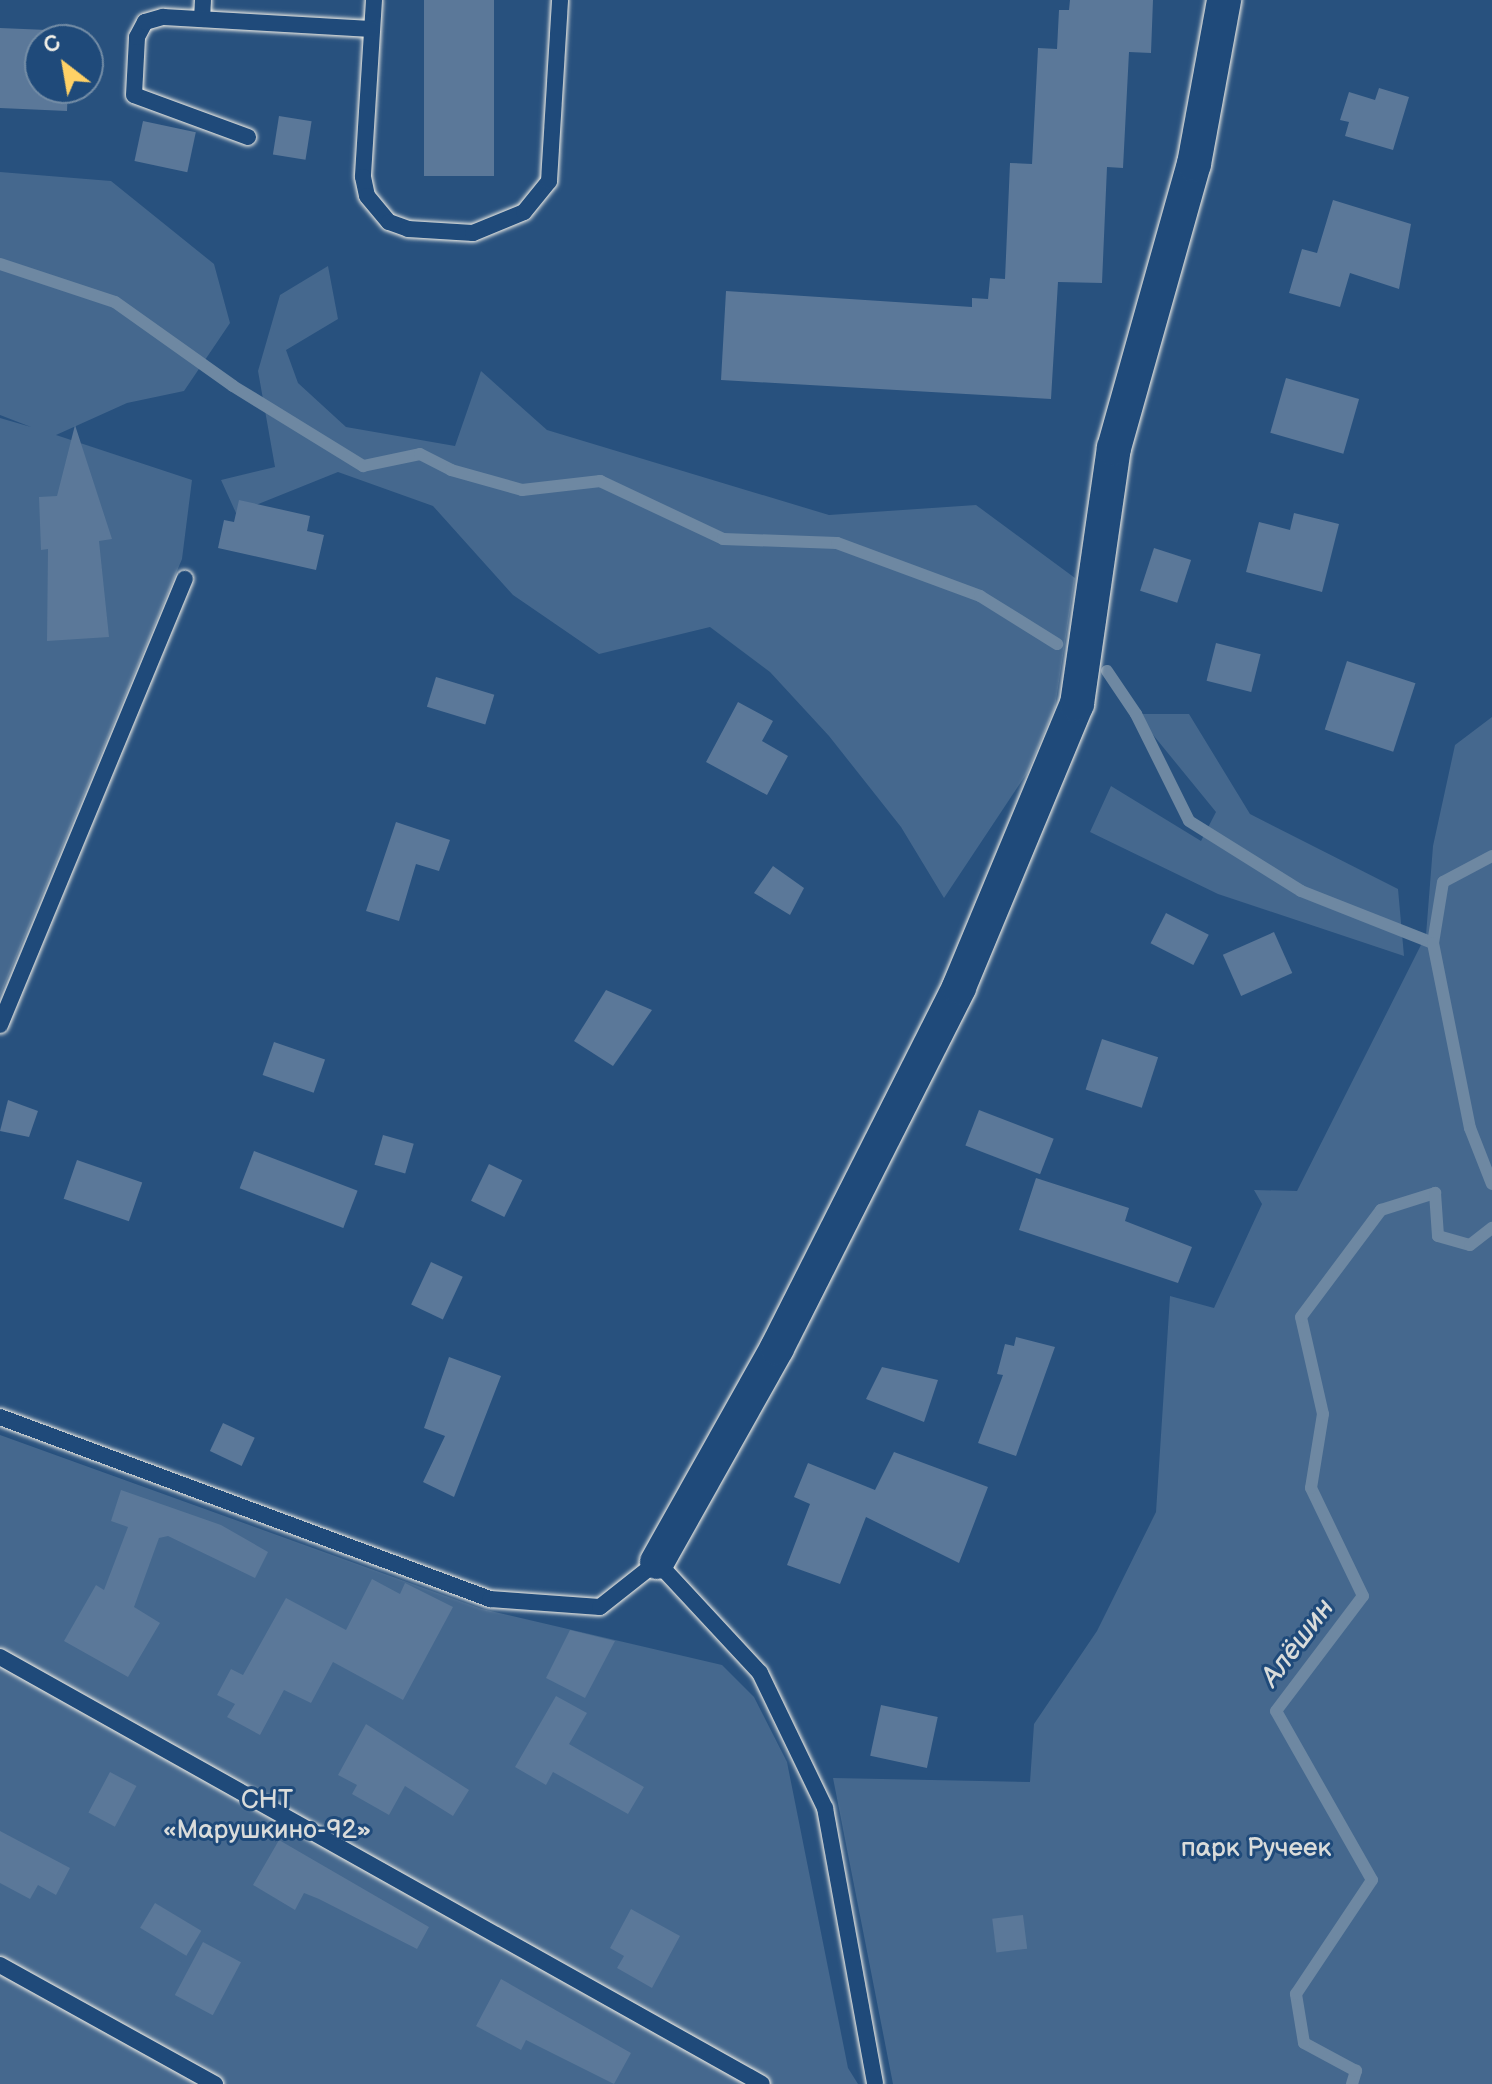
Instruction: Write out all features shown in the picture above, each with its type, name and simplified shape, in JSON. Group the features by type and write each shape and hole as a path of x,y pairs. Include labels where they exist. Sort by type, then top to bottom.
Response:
{"street":[{"path":"657,1562 777,1348 959,987 1077,704 1114,448 1194,164 1224,0"}],"lane":[{"path":"202,19 203,0"},
{"path":"374,0 363,177 367,196 389,222 408,229 473,233 524,212 549,181 560,0"},
{"path":"248,137 134,95 137,37 145,22 202,19 372,29"},
{"path":"0,1025 185,579"},
{"path":"0,1417 490,1599 600,1607 657,1562 760,1673 825,1808 875,2084"},
{"path":"0,1657 762,2084"},
{"path":"0,1965 215,2084"}],"green space":[{"path":"0,172 111,181 214,264 230,323 184,391 127,403 56,435 192,480 182,559 0,996 0,418 31,427 0,415"},
{"path":"328,266 338,319 286,350 298,383 346,427 455,446 481,371 547,430 829,515 976,505 1075,578 1055,707 1027,773 944,898 901,827 829,736 770,672 710,627 599,654 513,595 433,506 338,472 236,513 221,480 275,467 258,371 280,295"},
{"path":"1136,714 1189,714 1250,814 1398,889 1404,956 1218,894 1090,832 1111,786 1201,841 1216,812"},
{"name":"парк Ручеек","path":"1492,717 1492,2084 893,2084 833,1778 1030,1782 1034,1724 1097,1631 1156,1512 1170,1296 1214,1308 1262,1204 1254,1190 1297,1191 1426,935 1433,846 1455,745"},
{"name":"СНТ «Марушкино-92»","path":"0,1435 482,1609 722,1665 754,1697 787,1762 848,2068 858,2084 0,2084"}],"building":[{"path":"424,0 494,0 494,176 424,176"},
{"path":"1070,0 1153,0 1151,53 1129,52 1123,168 1107,167 1102,283 1058,282 1051,399 721,380 726,291 972,307 972,298 988,299 990,278 1005,279 1010,163 1032,164 1038,48 1057,49 1059,10 1069,10"},
{"path":"0,28 24,29 24,104 67,104 67,111 0,108"},
{"path":"1379,88 1409,97 1393,150 1345,136 1349,122 1340,120 1349,92 1375,100"},
{"path":"279,116 312,121 305,160 273,155"},
{"path":"143,121 196,132 187,172 134,161"},
{"path":"1333,200 1411,224 1399,289 1350,273 1340,307 1289,293 1302,249 1317,253"},
{"path":"1286,378 1359,399 1343,454 1270,433"},
{"path":"75,425 112,539 99,541 109,637 47,641 48,549 41,550 39,497 57,496"},
{"path":"239,500 310,516 307,531 324,535 316,570 218,548 224,520 234,522"},
{"path":"1294,513 1339,524 1322,592 1246,572 1259,522 1290,530"},
{"path":"1154,548 1191,560 1177,603 1140,591"},
{"path":"1216,643 1261,654 1251,692 1207,681"},
{"path":"1347,661 1415,683 1393,752 1325,729"},
{"path":"436,677 494,695 485,724 427,707"},
{"path":"738,702 773,721 762,741 788,756 767,795 706,762"},
{"path":"396,822 450,840 439,871 416,864 399,921 366,911"},
{"path":"773,866 804,888 790,915 754,893"},
{"path":"1166,913 1209,935 1193,965 1151,943"},
{"path":"1274,932 1292,973 1241,996 1223,955"},
{"path":"606,990 652,1010 613,1066 574,1041"},
{"path":"1102,1039 1158,1057 1142,1108 1086,1089"},
{"path":"274,1042 325,1060 314,1093 263,1075"},
{"path":"8,1100 38,1111 29,1137 0,1131"},
{"path":"979,1110 1054,1139 1040,1174 965,1145"},
{"path":"383,1135 414,1144 405,1174 374,1165"},
{"path":"254,1151 358,1191 343,1228 240,1188"},
{"path":"77,1160 142,1182 129,1221 64,1199"},
{"path":"489,1164 522,1180 504,1217 471,1201"},
{"path":"1036,1178 1129,1208 1125,1221 1192,1247 1178,1283 1019,1230"},
{"path":"431,1262 463,1277 443,1319 411,1305"},
{"path":"1016,1337 1055,1347 1016,1456 978,1443 1003,1375 997,1374 1005,1344 1014,1346"},
{"path":"449,1357 501,1376 454,1497 423,1482 445,1436 424,1428"},
{"path":"882,1367 938,1380 924,1422 866,1399"},
{"path":"223,1423 255,1438 242,1466 210,1451"},
{"path":"894,1452 988,1487 959,1563 866,1517 840,1584 787,1565 810,1504 794,1497 808,1463 875,1490"},
{"path":"121,1490 221,1525 268,1552 255,1578 168,1536 159,1538 134,1607 160,1623 128,1677 64,1641 96,1585 104,1590 128,1527 111,1521"},
{"path":"372,1579 400,1594 405,1583 453,1607 403,1700 333,1662 311,1703 284,1690 260,1735 227,1717 235,1704 217,1695 231,1669 243,1675 286,1598 346,1630"},
{"path":"570,1630 615,1641 585,1698 546,1678"},
{"path":"556,1696 587,1713 569,1744 644,1787 628,1814 553,1772 546,1785 515,1767"},
{"path":"881,1705 938,1717 927,1768 870,1756"},
{"path":"366,1724 469,1790 453,1816 405,1786 389,1815 352,1794 357,1785 338,1775"},
{"path":"110,1772 136,1786 115,1827 88,1813"},
{"path":"0,1831 70,1868 56,1895 38,1885 30,1899 0,1883"},
{"path":"279,1840 429,1927 417,1949 304,1893 295,1910 253,1885"},
{"path":"155,1903 201,1931 186,1956 140,1928"},
{"path":"631,1909 680,1936 652,1988 617,1968 624,1956 610,1948"},
{"path":"1023,1915 1027,1949 996,1953 992,1919"},
{"path":"203,1942 241,1962 213,2015 175,1995"},
{"path":"501,1979 631,2053 614,2084 526,2040 521,2050 476,2026"}],"waterway":[{"path":"0,264 115,302 233,386 363,466 420,454 451,470 522,490 600,481 723,539 837,543 980,596 1057,644"},
{"path":"1107,671 1136,714 1189,821 1301,891 1433,943"},
{"name":"Алёшин","path":"1492,856 1443,882 1433,943 1470,1128 1492,1184"},
{"name":"Алёшин","path":"1352,2084 1356,2071 1304,2043 1296,1994 1372,1880 1276,1711 1363,1596 1311,1488 1323,1414 1301,1317 1381,1210 1435,1193 1438,1236 1470,1245 1492,1228"}]}
